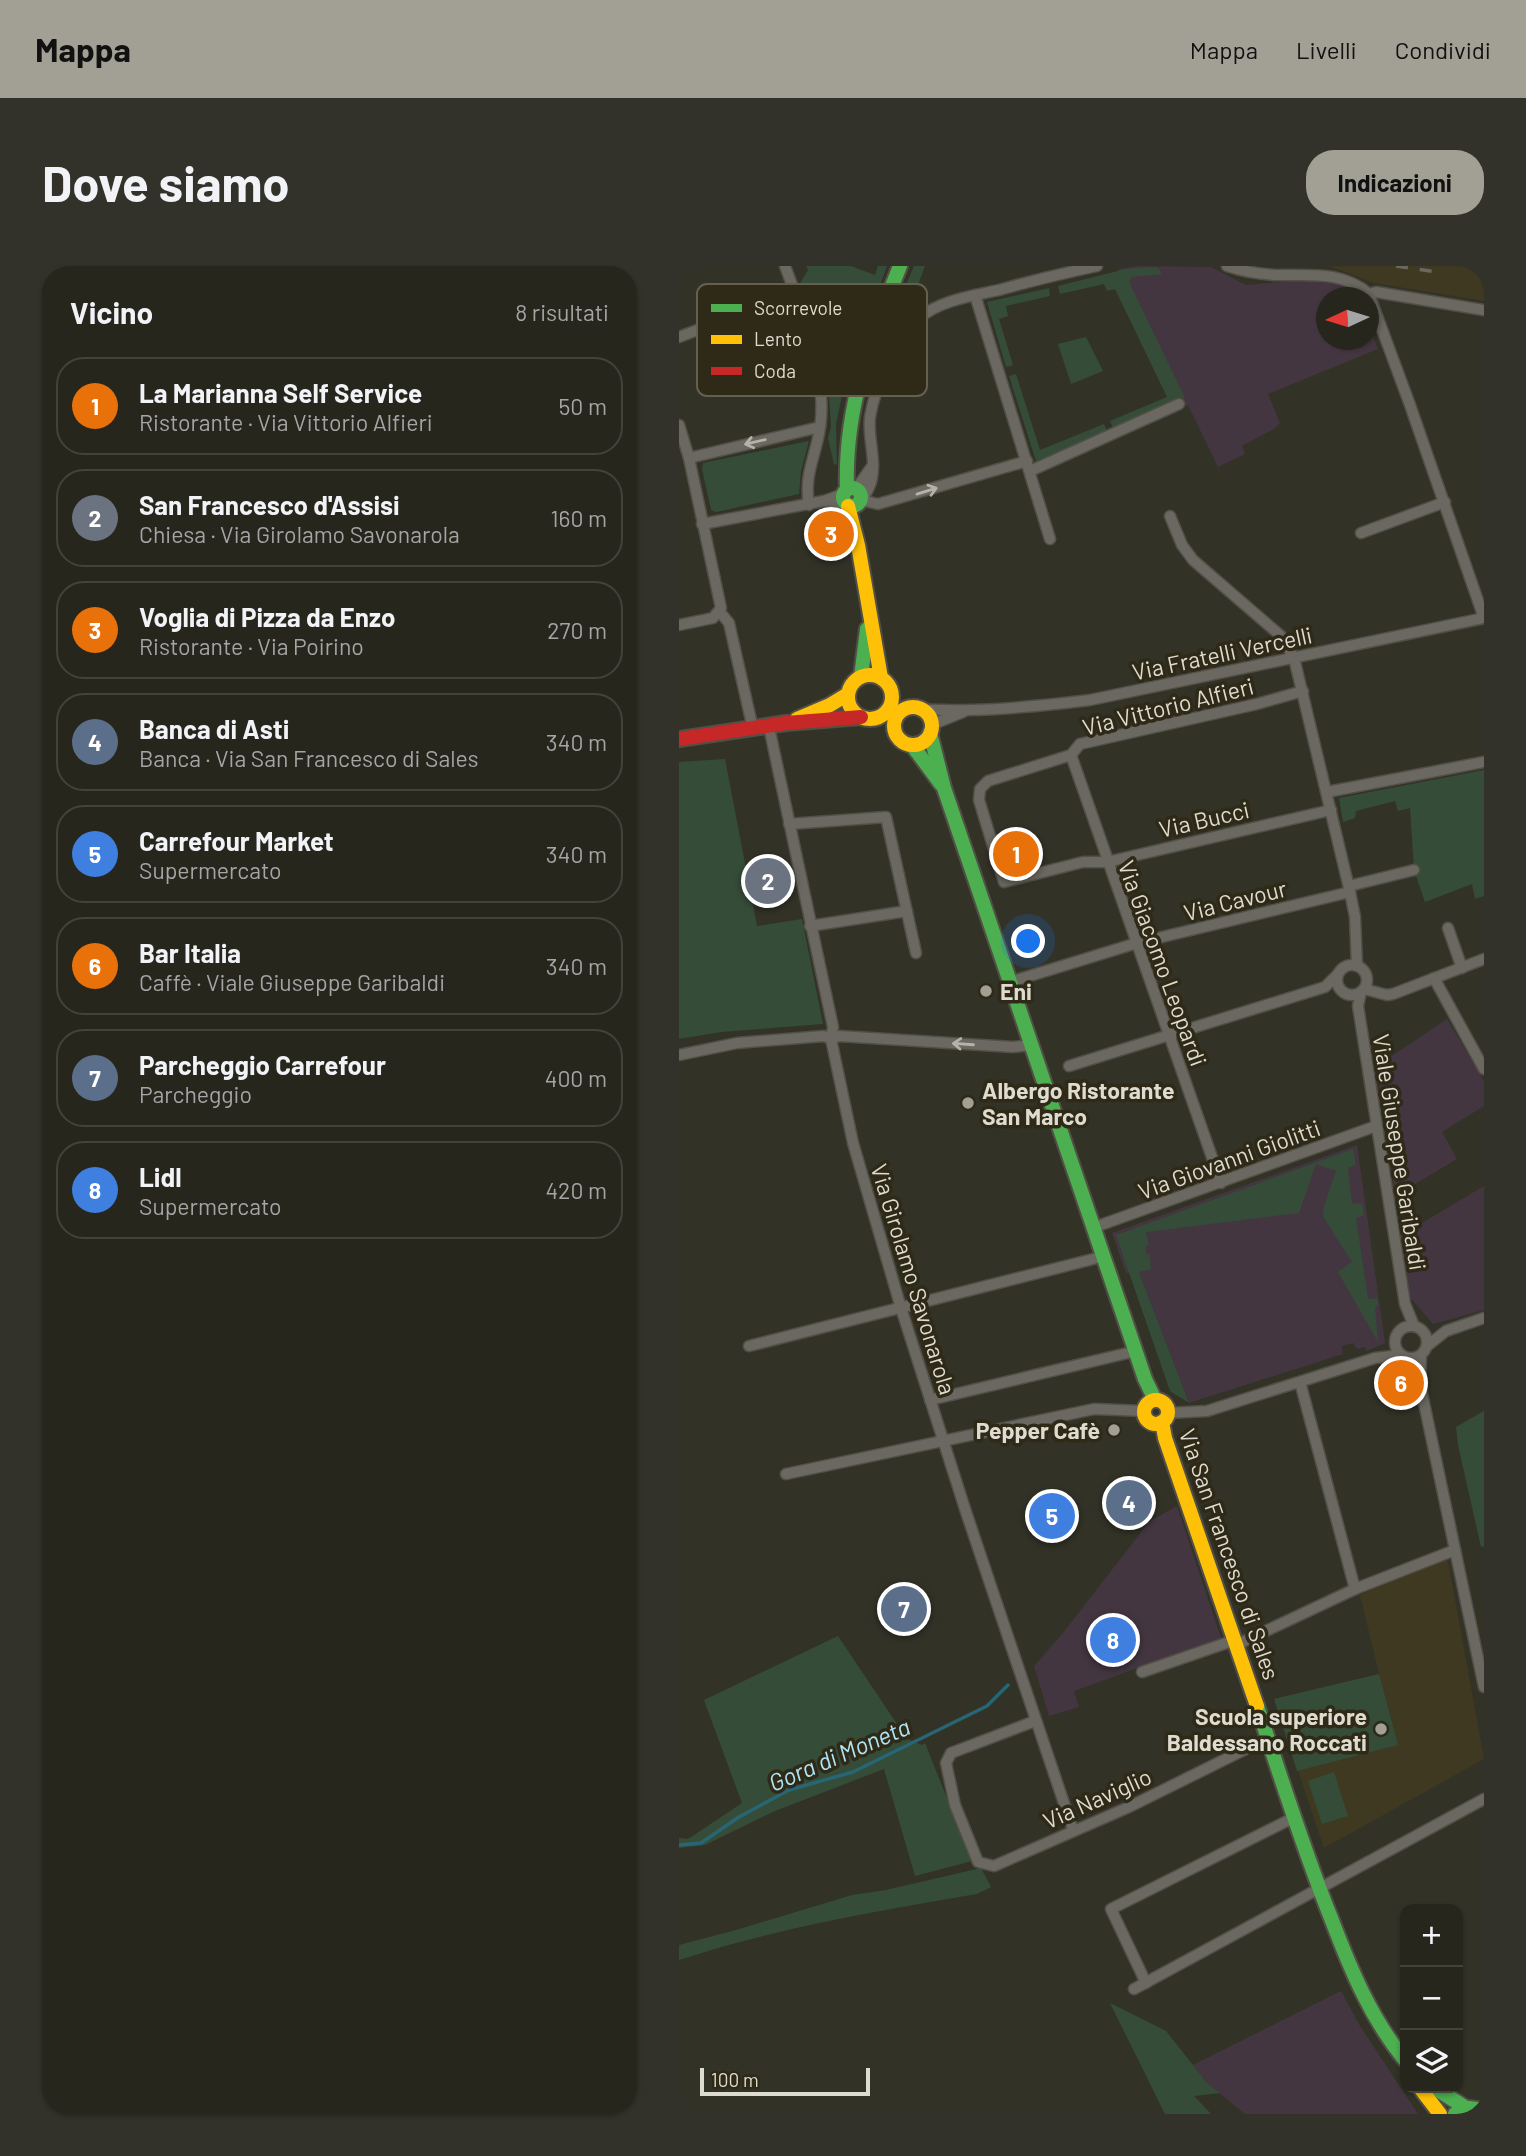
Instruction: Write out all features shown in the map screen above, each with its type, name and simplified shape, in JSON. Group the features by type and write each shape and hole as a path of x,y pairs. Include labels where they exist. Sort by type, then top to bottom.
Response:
{"main road":[{"path":"893,284 900,266"},
{"path":"854,396 847,427 851,499 881,678"},
{"path":"861,677 869,617"},
{"path":"679,739 786,723 830,705 848,694 854,681 867,675 881,678 887,683 891,696 887,710 868,718 786,723"},
{"path":"848,694 851,708 894,731 901,741 912,745 944,788"},
{"path":"891,696 930,719 944,788 1145,1379 1155,1400"},
{"path":"894,731 899,714 915,709"},
{"path":"912,745 923,742 930,729"},
{"path":"1155,1400 1163,1402 1165,1418 1155,1424 1148,1421 1145,1411 1149,1402 1155,1400"},
{"name":"Via San Francesco di Sales","path":"1165,1418 1165,1438 1319,1889 1353,1975 1400,2053"},
{"path":"1424,2093 1440,2114"},
{"path":"1441,2093 1461,2111 1484,2110"}],"street":[{"path":"785,266 792,284"},
{"path":"927,312 935,307 975,295 1097,266"},
{"path":"1227,266 1261,274 1328,275 1360,287"},
{"path":"1379,293 1484,310"},
{"path":"975,295 1050,539"},
{"path":"1379,321 1484,618"},
{"path":"679,337 697,330"},
{"path":"809,505 806,484 820,427 820,396"},
{"path":"851,499 873,465 870,419 877,396"},
{"path":"702,524 824,501 851,499 885,503 1029,466 1179,404"},
{"path":"679,425 689,457 720,612 729,623 753,729"},
{"path":"689,457 820,427"},
{"path":"1361,533 1445,502"},
{"path":"1170,516 1182,545 1193,560 1281,636 1294,658 1355,917 1356,947 1352,966"},
{"path":"679,625 713,618 720,612"},
{"name":"Via Fratelli Vercelli","path":"915,709 945,708 965,711 1090,700 1484,618"},
{"name":"Via Vittorio Alfieri","path":"1004,882 979,800 980,789 988,781 1071,755 1080,744 1303,691"},
{"name":"Via Fratelli Vercelli","path":"930,729 965,711"},
{"name":"Via Girolamo Savonarola","path":"769,727 833,1027 831,1039 853,1143 943,1441 1073,1830"},
{"name":"Via Giacomo Leopardi","path":"1071,755 1221,1183"},
{"path":"1327,792 1484,762"},
{"name":"Via Bucci","path":"1004,882 1083,862 1107,862 1331,810"},
{"path":"789,824 886,817 916,953"},
{"name":"Via Cavour","path":"1010,982 1137,943 1415,870"},
{"path":"810,926 907,911"},
{"path":"1448,928 1462,968"},
{"path":"1325,987 1345,993 1363,990 1393,994 1484,959"},
{"path":"1069,1066 1325,987 1338,974 1352,966 1362,969 1367,978 1363,990"},
{"path":"1338,974 1338,985 1345,993"},
{"path":"1434,978 1484,1069"},
{"name":"Viale Giuseppe Garibaldi","path":"1363,990 1358,1006 1405,1304 1413,1328 1427,1337 1424,1351"},
{"name":"Viale Giuseppe Garibaldi","path":"1345,993 1358,1006"},
{"path":"679,1055 737,1044 824,1036 831,1039 839,1036 1013,1047 1031,1045"},
{"name":"Via Giovanni Giolitti","path":"1095,1227 1376,1126"},
{"path":"749,1346 1105,1256"},
{"path":"1165,1418 1207,1411 1375,1358 1405,1357 1424,1351 1446,1331 1484,1318"},
{"path":"1375,1358 1413,1328 1446,1331"},
{"path":"1395,1341 1420,1384 1484,1687"},
{"path":"930,1400 1136,1351"},
{"path":"1420,1384 1424,1351"},
{"path":"1300,1382 1355,1590"},
{"path":"786,1474 1094,1409 1145,1411"},
{"path":"1142,1672 1236,1642 1455,1550"},
{"name":"Via Naviglio","path":"1035,1721 951,1753 946,1763 955,1805 978,1862 994,1866 1129,1807 1268,1738"},
{"path":"1134,1989 1484,1799"},
{"path":"1146,1983 1111,1909 1295,1817"}],"shaded area":[{"path":"1138,266 1211,267 1246,285 1327,278 1342,282 1351,287 1316,287 1316,350 1376,350 1268,394 1280,423 1242,446 1245,454 1218,467 1188,405 1181,407 1118,269"},
{"path":"1329,266 1484,266 1484,301 1374,283"},
{"path":"1447,1019 1484,1081 1484,1106 1442,1132 1457,1159 1395,1196 1377,1066"},
{"path":"1357,1145 1385,1343 1367,1351 1365,1347 1357,1349 1353,1343 1342,1346 1343,1354 1189,1403 1139,1272 1126,1273 1112,1233"},
{"path":"1484,1186 1484,1310 1433,1324 1409,1296 1399,1231 1422,1223"},
{"path":"1177,1506 1221,1638 1074,1691 1079,1707 1049,1716 1034,1666 1149,1522"},
{"name":"Scuola superiore Baldessano Roccati","path":"1447,1556 1484,1759 1324,1848 1274,1699 1379,1674 1360,1595"},
{"path":"1341,1991 1360,2026 1400,2087 1400,2093 1404,2093 1418,2114 1245,2114 1207,2083 1193,2065"}],"green space":[{"path":"806,266 851,266 875,275 878,266 887,266 880,284 800,284 808,270"},
{"path":"914,266 925,266 918,284 906,284"},
{"path":"1157,267 1162,274 1132,277 1129,282 1185,398 1113,428 1110,421 1167,397 1115,289 1107,291 1104,284 1060,294 1058,286 1126,269"},
{"path":"1049,288 1050,296 1006,306 1008,316 999,319 1013,365 1006,367 987,302"},
{"path":"1086,337 1103,371 1071,384 1058,344"},
{"path":"1016,374 1040,450 1104,424 1107,431 1036,461 1009,376"},
{"path":"829,396 842,396 836,424 837,464 834,465 828,438 831,427"},
{"path":"809,441 801,471 799,494 716,512 711,510 703,463"},
{"path":"725,759 757,926 802,919 823,1024 721,1032 679,1039 679,762"},
{"path":"1484,770 1484,896 1475,899 1472,884 1425,902 1414,870 1410,808 1398,811 1395,801 1356,811 1355,818 1343,822 1339,798"},
{"path":"1353,1149 1356,1165 1348,1168 1352,1204 1362,1203 1364,1215 1356,1218 1368,1299 1377,1298 1378,1305 1375,1307 1378,1342 1338,1272 1352,1262 1324,1218 1323,1209 1336,1171 1316,1164 1299,1213 1146,1232 1149,1245 1146,1246 1146,1254 1149,1254 1151,1269 1139,1272 1189,1403 1170,1391 1116,1235"},
{"path":"1484,1411 1484,1546 1481,1547 1456,1427"},
{"path":"838,1636 907,1739 922,1745 925,1743 972,1861 915,1876 884,1769 775,1811 705,1845 679,1848 679,1838 688,1839 742,1803 704,1700"},
{"path":"1379,1674 1398,1745 1297,1771 1274,1699"},
{"path":"1334,1772 1348,1816 1322,1824 1308,1781"},
{"path":"981,1868 991,1887 977,1894 790,1930 679,1960 679,1945 852,1895"},
{"path":"1110,2003 1166,2031 1207,2083 1220,2093 1194,2096 1211,2114 1165,2114"}],"waterway":[{"name":"Gora di Moneta","path":"679,1845 701,1843 739,1817 789,1790 853,1772 987,1706 1008,1685"}],"railway":[{"path":"1396,266 1436,272"}],"traffic: fast":[{"path":"893,284 900,266"},
{"path":"847,490 847,460 856,396"},
{"path":"848,488 856,488 861,497 859,504 848,506 843,501 843,493 848,488"},
{"path":"861,677 867,629"},
{"path":"930,733 944,788 1145,1379 1155,1400"},
{"path":"912,745 941,784"},
{"path":"1257,1706 1311,1866 1346,1956 1362,1992 1400,2053"},
{"path":"1443,2093 1466,2108"},
{"path":"1455,2114 1469,2108 1484,2110"}],"traffic: slow":[{"path":"848,506 858,545 881,678"},
{"path":"870,675 885,682 892,697 885,712 870,719 855,712 848,697 855,682 870,675"},
{"path":"797,719 848,694"},
{"path":"913,707 926,713 932,726 926,739 913,745 900,739 894,726 900,713 913,707"},
{"path":"1156,1400 1164,1404 1168,1412 1164,1420 1156,1424 1148,1420 1144,1412 1148,1404 1156,1400"},
{"path":"1162,1422 1165,1438 1257,1706"},
{"path":"1424,2093 1440,2114"}],"traffic: jam":[{"path":"679,739 786,723 861,717"}],"place":[{"name":"Voglia di Pizza da Enzo","path":"831,534"},
{"name":"La Marianna Self Service","path":"1016,854"},
{"name":"San Francesco d'Assisi","path":"768,881"},
{"name":"Eni","path":"986,991"},
{"name":"Albergo Ristorante San Marco","path":"968,1103"},
{"name":"Bar Italia","path":"1401,1383"},
{"name":"Pepper Cafè","path":"1114,1430"},
{"name":"Banca di Asti","path":"1129,1503"},
{"name":"Carrefour Market","path":"1052,1516"},
{"name":"Parcheggio Carrefour","path":"904,1609"},
{"name":"Lidl","path":"1113,1640"},
{"name":"Scuola superiore Baldessano Roccati","path":"1381,1729"}]}
